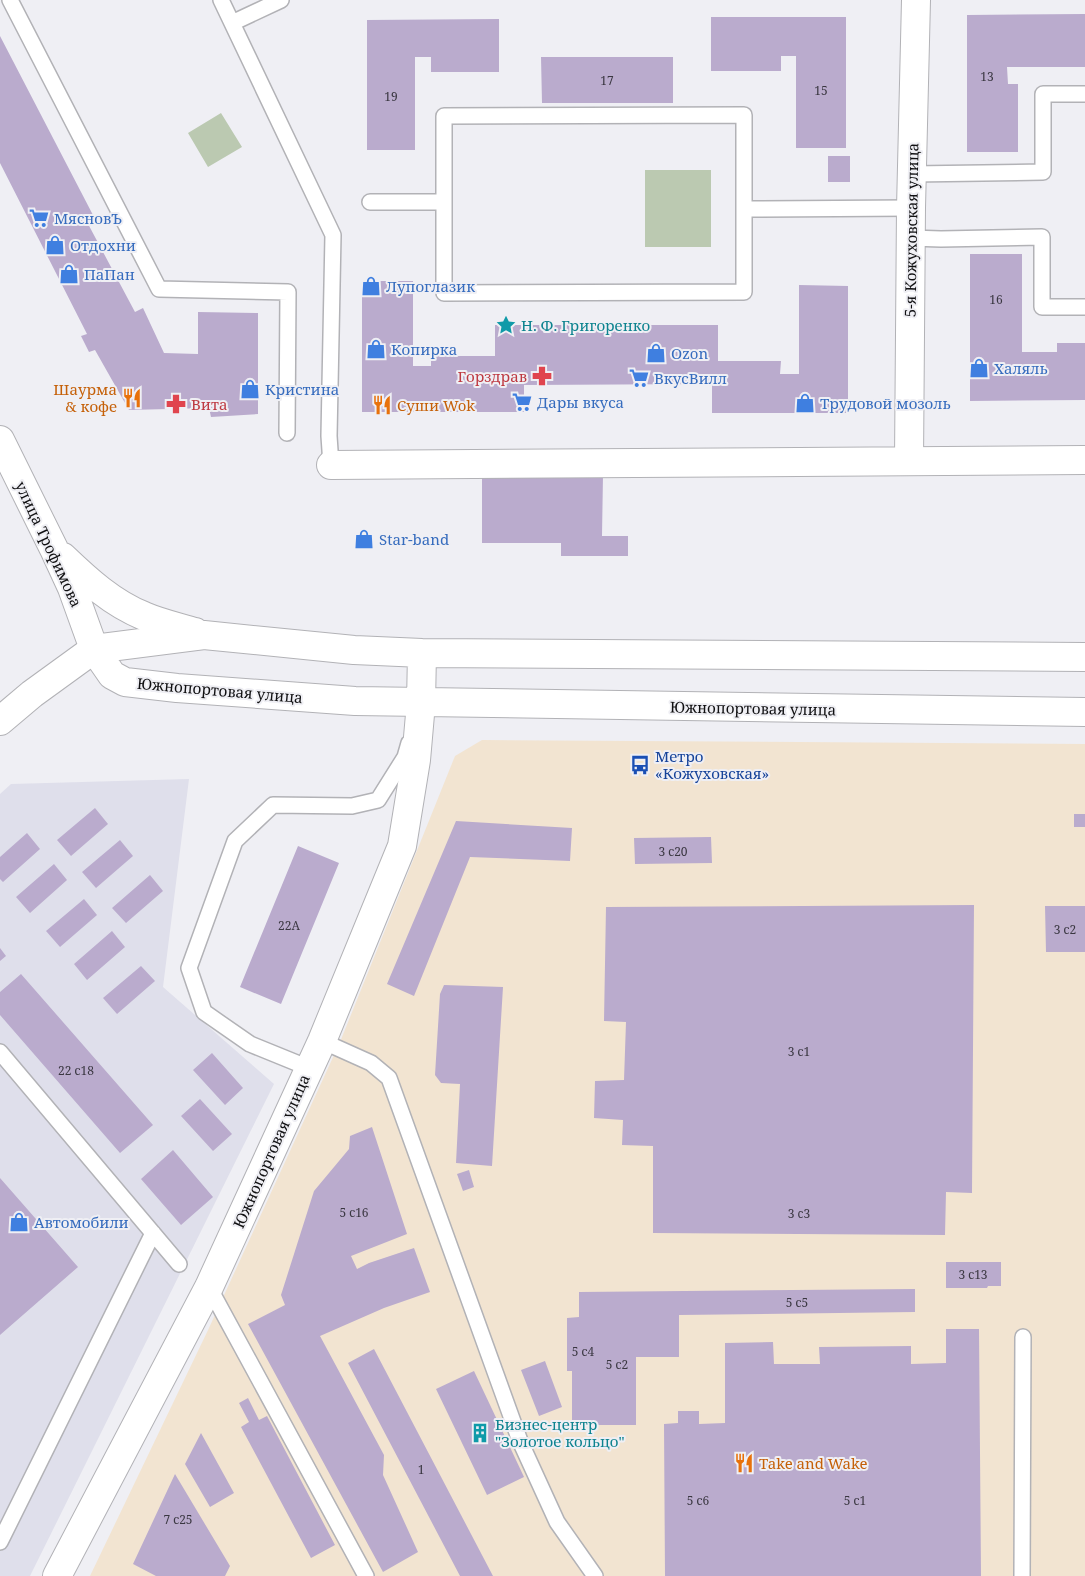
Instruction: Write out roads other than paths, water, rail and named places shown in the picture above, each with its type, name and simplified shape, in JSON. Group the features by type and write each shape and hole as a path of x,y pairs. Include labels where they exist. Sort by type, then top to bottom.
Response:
{"main road":[{"name":"5-я Кожуховская улица","path":"909,461 911,208 916,0"},
{"name":"улица Трофимова","path":"0,440 72,588 94,649"},
{"path":"330,465 1085,460"},
{"path":"54,549 91,583 116,602 143,616 204,635 354,650 422,653 1085,657"},
{"path":"0,721 32,694 94,649 204,635"},
{"name":"Южнопортовая улица","path":"94,649 112,675 125,682 355,702 1085,712"},
{"name":"Южнопортовая улица","path":"57,1576 209,1287 322,1041 402,846 416,760 421,704 422,653"}],"lane":[{"path":"10,0 159,289 288,292 286,433"},
{"path":"221,0 333,235 330,465"},
{"path":"232,23 281,0"},
{"path":"912,174 1043,172 1043,94 1085,94"},
{"path":"744,115 744,208 744,292 444,293 444,116 744,115"},
{"path":"370,202 444,202"},
{"path":"744,208 911,208"},
{"path":"911,238 1042,237 1042,307 1085,307"},
{"path":"309,1068 250,1044 204,1012 189,968 235,842 273,805 352,806 378,800 405,757 421,704"},
{"path":"322,1041 371,1063 389,1078 520,1441 557,1522 595,1576"},
{"path":"0,1052 179,1264"},
{"path":"0,1542 153,1233"},
{"path":"209,1287 366,1576"},
{"path":"1022,1576 1023,1337"}],"place":[{"name":"МясновЪ","path":"39,218"},
{"name":"Отдохни","path":"55,245"},
{"name":"ПаПан","path":"69,274"},
{"name":"Лупоглазик","path":"371,286"},
{"name":"Н. Ф. Григоренко","path":"506,325"},
{"name":"Копирка","path":"376,349"},
{"name":"Ozon","path":"656,353"},
{"name":"Халяль","path":"979,368"},
{"name":"Горздрав","path":"542,376"},
{"name":"ВкусВилл","path":"639,378"},
{"name":"Кристина","path":"250,389"},
{"name":"Шаурма & кофе","path":"132,398"},
{"name":"Дары вкуса","path":"522,402"},
{"name":"Трудовой мозоль","path":"805,403"},
{"name":"Вита","path":"176,404"},
{"name":"Суши Wok","path":"382,405"},
{"name":"Star-band","path":"364,539"},
{"name":"Метро «Кожуховская»","path":"640,765"},
{"name":"Автомобили","path":"19,1222"},
{"name":"Бизнес-центр \"Золотое кольцо\"","path":"480,1433"},
{"name":"Take and Wake","path":"744,1463"}]}
